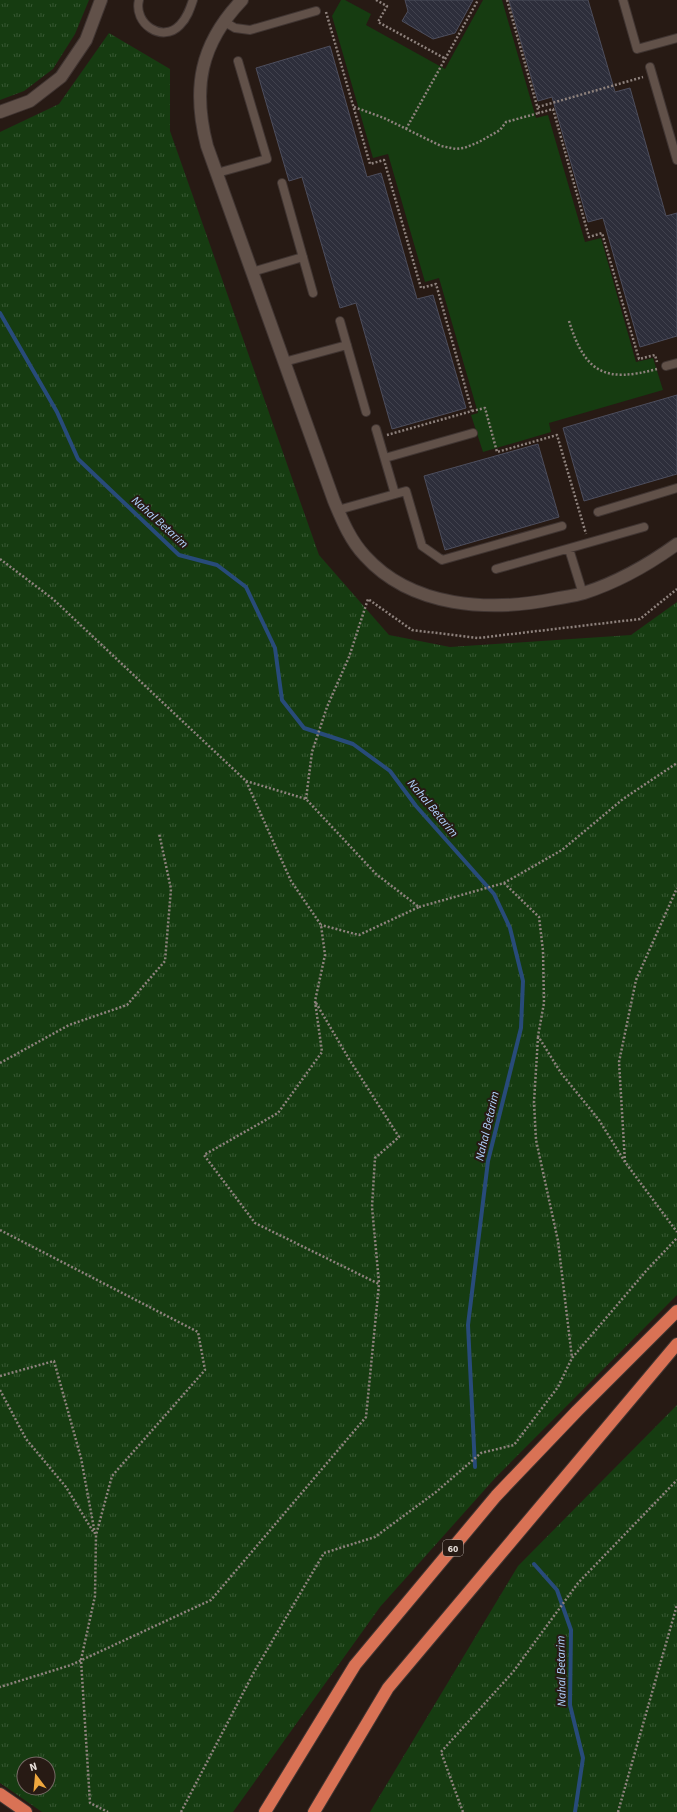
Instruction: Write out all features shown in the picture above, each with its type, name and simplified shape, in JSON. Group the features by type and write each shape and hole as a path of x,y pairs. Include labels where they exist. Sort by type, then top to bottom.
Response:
{"highway":[{"name":"60","path":"265,1812 355,1665 496,1496 577,1410 677,1311"},
{"path":"314,1812 388,1688 677,1344"},
{"path":"0,1794 26,1812"}],"street":[{"path":"0,112 30,102 61,77 86,40 101,0"},
{"path":"242,0 224,21 214,37 205,59 200,82 199,104 202,126 217,174 338,510 346,530 365,556 388,576 417,592 451,602 490,606 534,603 583,594 620,579 653,561 677,544"}],"lane":[{"path":"139,0 137,6 139,16 144,24 151,30 160,32 170,31 179,26 187,16 193,0"},
{"path":"623,0 637,49 677,38"},
{"path":"224,21 235,28 250,30 316,11"},
{"path":"217,174 267,159 238,60"},
{"path":"651,70 674,136 677,160"},
{"path":"282,183 313,294"},
{"path":"252,272 303,257"},
{"path":"340,321 366,412"},
{"path":"284,362 347,345"},
{"path":"666,366 677,363"},
{"path":"377,433 395,494"},
{"path":"385,458 473,433"},
{"path":"598,512 677,488"},
{"path":"338,510 406,491 422,546 442,560 562,526"},
{"path":"496,569 644,527"},
{"path":"569,549 583,594"}],"path":[{"path":"376,0 387,6 378,22 446,59"},
{"path":"406,130 478,0"},
{"path":"507,0 539,113"},
{"path":"325,8 370,164 384,160 421,288 436,284 472,412"},
{"path":"538,107 651,70"},
{"path":"354,107 384,118 441,146 456,149 464,148 492,135 506,122 553,109 589,237 602,233 639,359 655,355 659,368 635,374 619,375 605,372 595,367 586,359 579,349 569,322"},
{"path":"377,433 485,408 497,452 557,435 589,543"},
{"path":"0,559 53,599 246,782 291,881 321,925 325,955 316,1002 322,1052 278,1113 204,1155 255,1224 379,1284"},
{"path":"306,799 312,752 327,707 350,657 368,599 412,630 478,638 640,619 677,589"},
{"path":"321,925 359,935 419,907 504,883 562,850 623,800 677,762"},
{"path":"246,782 306,799 376,874 419,907"},
{"path":"0,1063 69,1025 127,1005 165,961 171,889 158,833"},
{"path":"504,883 538,917 543,951 544,1003 538,1036 534,1102 536,1140 558,1241 572,1358"},
{"path":"625,1162 619,1062 636,980 677,888"},
{"path":"0,1687 71,1665 211,1600 366,1417 379,1284 372,1207 375,1158 399,1137 349,1059 316,1002"},
{"path":"538,1036 561,1074 599,1120 625,1162 677,1232"},
{"path":"0,1230 198,1332 205,1370 112,1476 96,1535"},
{"path":"181,1812 254,1672 324,1553 375,1537 436,1492 481,1453 514,1445 558,1387 572,1358 646,1271 677,1238"},
{"path":"0,1376 54,1361 81,1458 96,1535 96,1596 81,1660 90,1803 108,1812"},
{"path":"0,1390 26,1439 66,1487 96,1535"},
{"path":"463,1812 441,1752 513,1672 578,1583 677,1480"},
{"path":"618,1812 677,1606"}],"green space":[{"path":"0,0 89,0 75,34 53,69 24,91 0,100"},
{"path":"341,0 345,0 371,14 366,25 445,69 483,0 502,0 536,118 548,115 585,242 601,238 636,362 653,358 663,390 549,423 551,432 483,452 471,415 478,413 439,278 425,282 388,154 373,158 332,16"},
{"path":"109,33 170,69 170,131 319,555 389,635 450,647 631,635 677,602 677,1295 496,1477 380,1607 233,1812 42,1812 19,1796 56,1796 56,1756 16,1756 16,1794 0,1783 0,132 59,104"},
{"path":"677,1405 677,1812 370,1812 518,1566"}],"building":[{"path":"405,0 473,0 455,33 433,39 402,21 408,11"},
{"path":"509,0 588,0 615,92 630,88 666,216 677,213 677,336 640,347 603,218 588,222 552,97 538,101"},
{"path":"330,46 367,177 381,173 417,299 433,295 466,408 392,429 356,303 340,308 302,177 289,181 256,68"},
{"path":"677,395 677,474 584,501 563,428"},
{"path":"538,444 559,517 445,550 424,476"}],"waterway":[{"name":"Nahal Betarim","path":"0,313 57,412 78,459 179,555 217,565 246,587 275,648 282,700 304,728 353,744 390,771 416,806 494,894 510,928 523,981 521,1028 488,1161 468,1325 475,1467"},
{"name":"Nahal Betarim","path":"534,1564 557,1590 571,1630 570,1705 583,1758 575,1812"}]}
